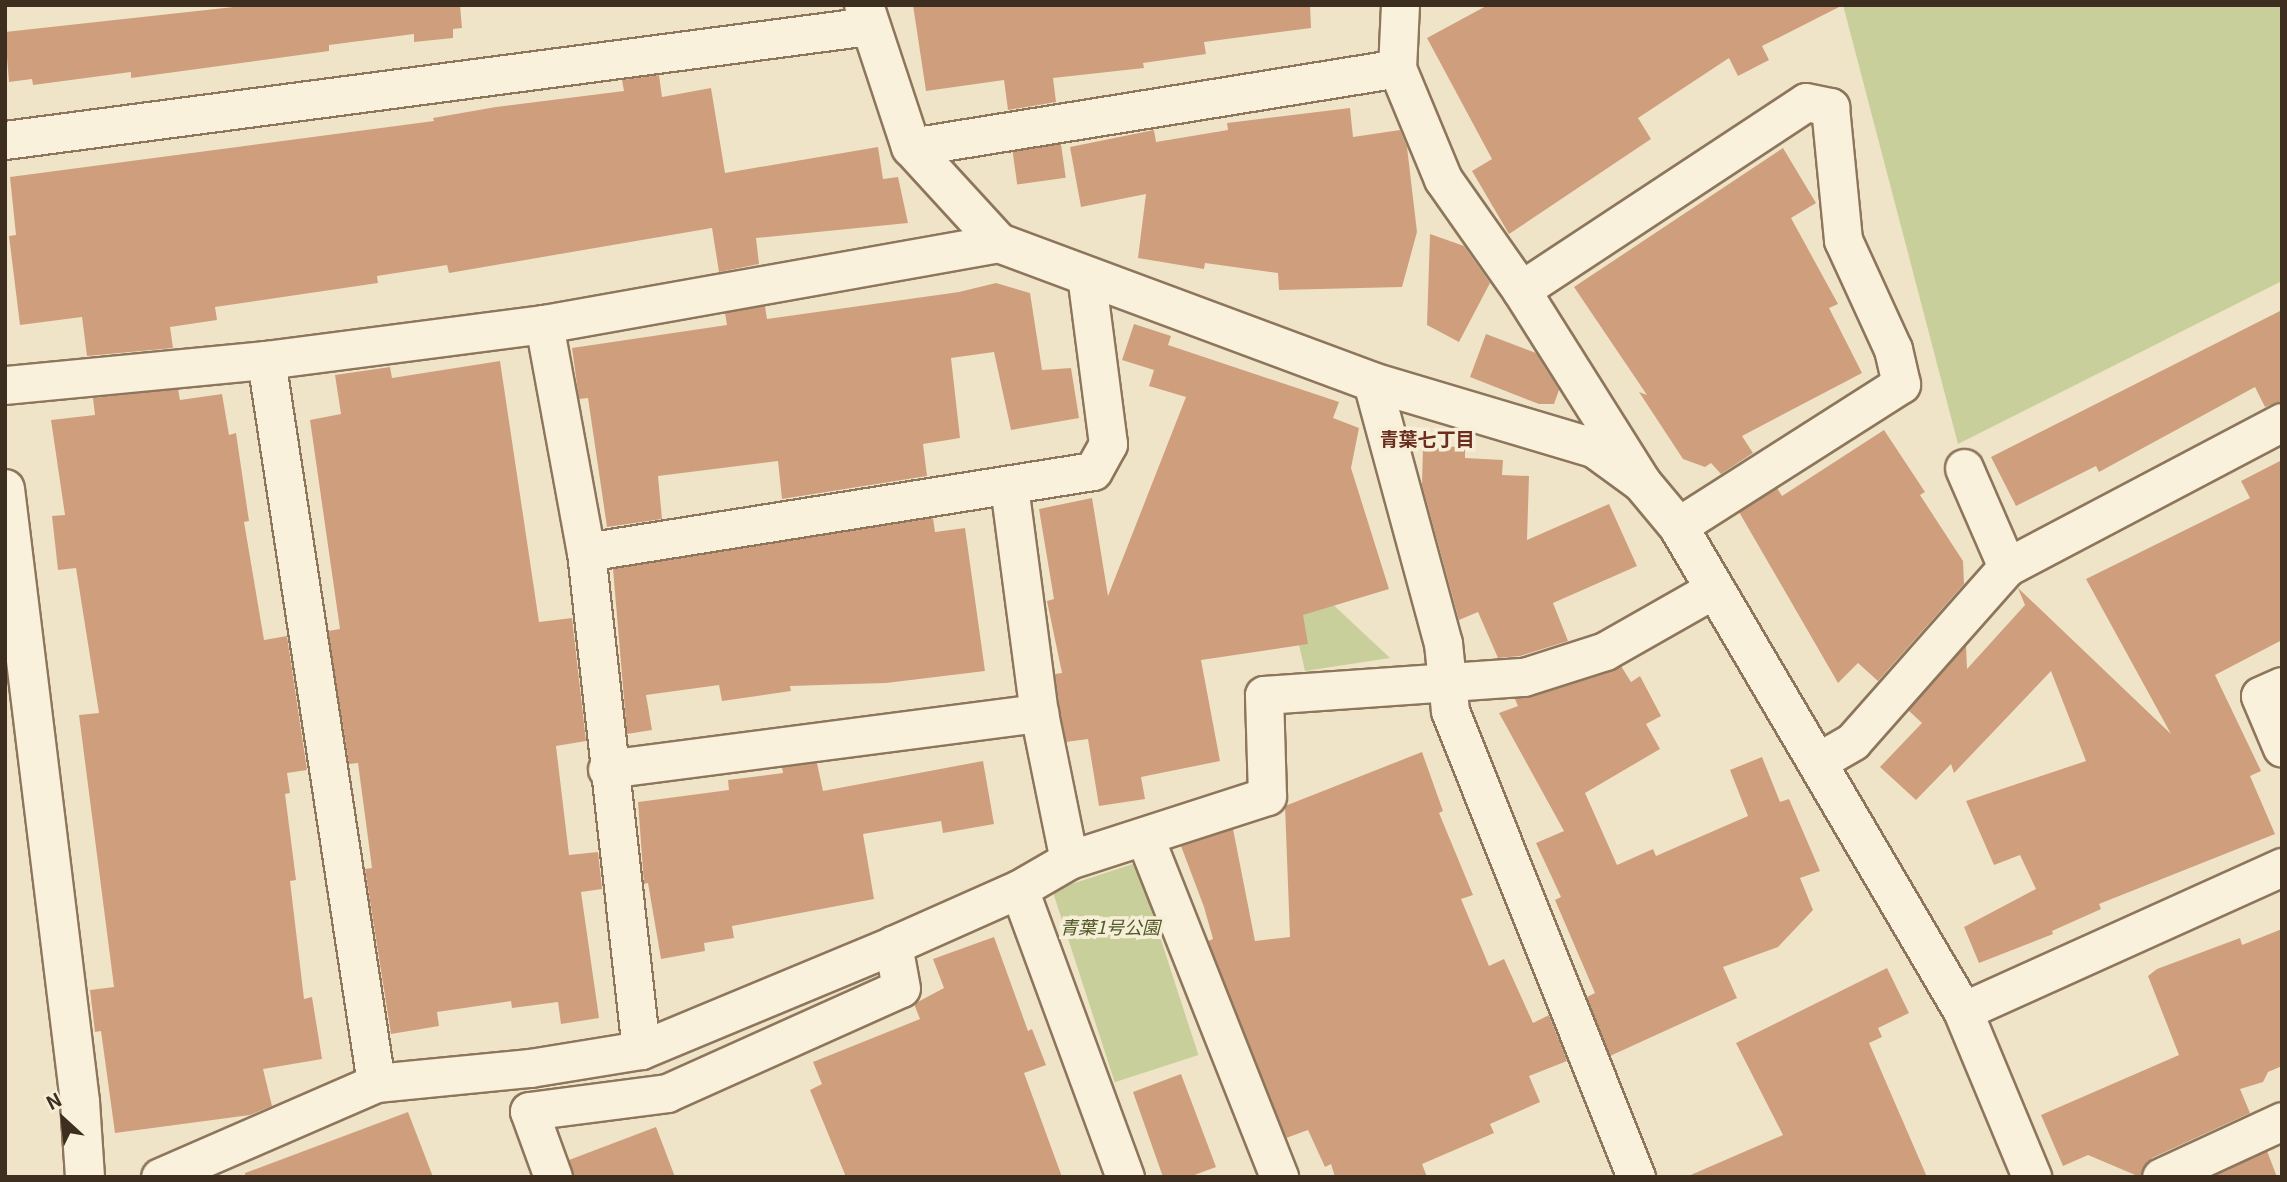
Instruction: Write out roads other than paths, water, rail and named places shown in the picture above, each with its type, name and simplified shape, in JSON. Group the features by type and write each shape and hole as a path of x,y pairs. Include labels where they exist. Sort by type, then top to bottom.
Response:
{"street":[{"path":"1400,5 1397,68 1443,178 1521,290 1643,483 1678,526 1819,761 1963,1012 2032,1177"},
{"path":"5,140 867,16 911,147 999,243 1372,382 1594,448 1643,483"},
{"path":"911,147 1397,68"},
{"path":"1521,290 1806,102 1830,107 1843,240 1893,349 1901,384 1678,526"},
{"path":"5,385 266,360 544,324 999,243"},
{"path":"586,552 1093,471 1108,444 1086,275"},
{"path":"544,324 586,552 607,769 641,1050"},
{"path":"266,360 376,1083"},
{"path":"1372,382 1443,643 1450,711 1636,1177"},
{"path":"1819,761 1853,741 2007,567 2282,422"},
{"path":"1964,468 2007,567"},
{"path":"1009,486 1039,713 1069,860"},
{"path":"5,489 12,616 80,1102 85,1177"},
{"path":"159,1177 376,1083 530,1068 641,1050 893,945 1019,889 1069,860 1145,838 1267,796 1264,695 1524,677 1605,651 1714,589"},
{"path":"2282,686 2260,696 2282,748"},
{"path":"607,769 1039,713"},
{"path":"1145,838 1279,1177"},
{"path":"1963,1012 2282,867"},
{"path":"1019,889 1125,1177"},
{"path":"553,1177 529,1111 667,1093 901,988 893,945"},
{"path":"2161,1177 2282,1121"}],"district":[{"name":"青葉七丁目","path":"1427,438"}],"park label":[{"name":"青葉1号公園","path":"1110,926"}]}
